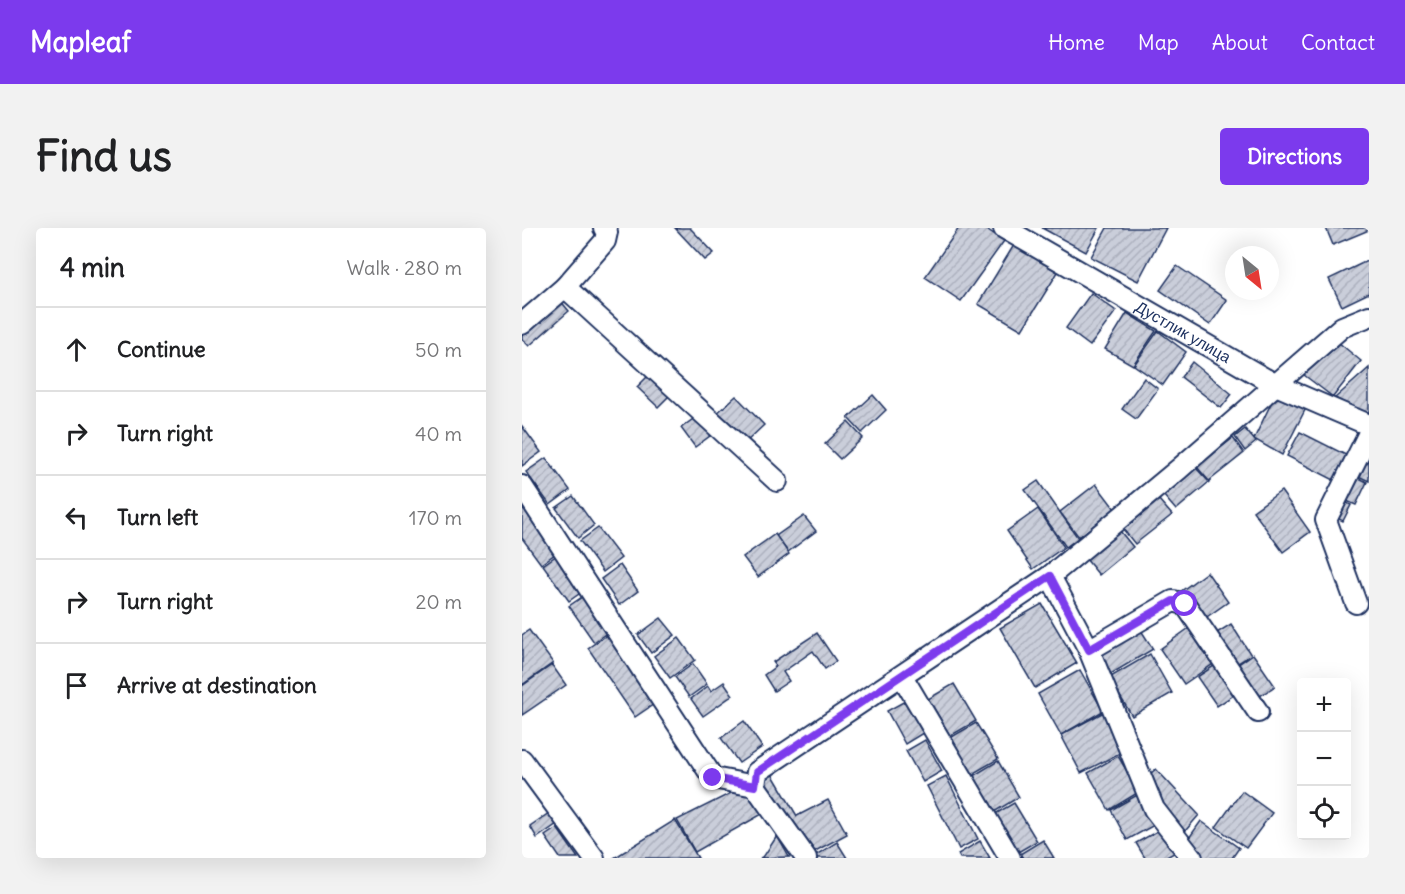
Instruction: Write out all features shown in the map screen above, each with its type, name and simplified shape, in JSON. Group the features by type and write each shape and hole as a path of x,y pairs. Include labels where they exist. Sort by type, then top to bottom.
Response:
{"street":[{"path":"522,324 565,287 605,241 607,232 604,228"},
{"name":"Дустлик улица","path":"1004,228 1276,385 1369,425"},
{"path":"565,287 777,481"},
{"path":"804,857 755,786 757,772 1050,576 1342,327 1369,316"},
{"path":"1356,603 1326,520 1369,433"},
{"path":"522,486 713,778 755,786"},
{"path":"1050,576 1089,650 1154,809 1192,858"},
{"path":"1089,650 1173,601 1185,604 1258,712"},
{"path":"902,675 1010,858"},
{"path":"522,760 594,858"}],"building":[{"path":"675,228 690,228 714,253 705,260"},
{"path":"959,228 985,228 1004,241 961,301 925,277"},
{"path":"1042,228 1099,228 1086,252"},
{"path":"1107,228 1166,228 1138,281 1091,257"},
{"path":"1326,228 1369,228 1369,230 1333,245"},
{"path":"1014,245 1058,272 1022,330 978,304"},
{"path":"1369,260 1369,293 1342,306 1329,279"},
{"path":"1177,266 1227,300 1210,325 1160,290"},
{"path":"1091,293 1116,311 1090,346 1066,328"},
{"path":"559,299 569,311 529,346 522,339 522,331"},
{"path":"1127,313 1156,331 1133,365 1105,349"},
{"path":"1158,331 1186,352 1163,385 1134,365"},
{"path":"1332,337 1361,361 1333,397 1300,372"},
{"path":"1192,362 1232,394 1221,408 1181,377"},
{"path":"1369,368 1369,417 1335,398"},
{"path":"651,373 672,393 658,407 637,387"},
{"path":"1144,378 1158,389 1136,419 1122,409"},
{"path":"1276,393 1306,408 1282,455 1254,439"},
{"path":"873,395 886,410 862,433 848,418"},
{"path":"736,396 764,425 744,444 716,414"},
{"path":"700,414 714,433 695,447 681,428"},
{"path":"848,422 863,438 840,459 825,444"},
{"path":"522,426 541,452 522,466"},
{"path":"1245,429 1256,442 1245,451 1235,437"},
{"path":"1300,432 1346,455 1334,480 1287,456"},
{"path":"1233,438 1244,453 1209,481 1197,467"},
{"path":"1369,445 1369,481 1354,474"},
{"path":"546,458 570,490 550,505 526,472"},
{"path":"1196,468 1209,482 1176,510 1164,496"},
{"path":"1353,475 1367,482 1356,505 1342,499"},
{"path":"1038,481 1078,538 1066,547 1025,490"},
{"path":"1096,484 1115,509 1079,537 1060,512"},
{"path":"1281,491 1310,532 1283,552 1253,511"},
{"path":"573,496 594,525 578,538 556,508"},
{"path":"522,500 559,551 541,564 522,538"},
{"path":"1159,500 1172,515 1135,544 1123,529"},
{"path":"1341,500 1351,505 1343,521 1333,516"},
{"path":"1038,509 1064,547 1033,569 1007,531"},
{"path":"804,516 816,531 788,552 776,536"},
{"path":"598,528 621,558 603,572 580,541"},
{"path":"1120,531 1133,547 1099,575 1086,559"},
{"path":"775,534 789,554 758,577 743,557"},
{"path":"560,553 586,589 569,601 543,565"},
{"path":"620,565 638,591 619,605 601,579"},
{"path":"1207,572 1228,602 1201,621 1180,592"},
{"path":"588,593 612,629 594,642 569,606"},
{"path":"1042,604 1077,663 1035,688 1000,628"},
{"path":"661,618 675,635 651,653 638,635"},
{"path":"1231,624 1251,655 1232,667 1212,636"},
{"path":"1192,626 1216,662 1184,684 1160,649"},
{"path":"1139,627 1153,649 1109,675 1096,653"},
{"path":"529,630 553,663 522,685 522,635"},
{"path":"610,633 657,702 635,717 588,648"},
{"path":"817,633 836,661 825,669 813,651 783,672 789,681 774,691 764,675 776,666 773,662"},
{"path":"679,638 695,660 670,678 654,656"},
{"path":"1150,654 1172,693 1132,716 1109,678"},
{"path":"1253,654 1275,686 1254,700 1233,668"},
{"path":"1220,662 1240,691 1217,706 1197,677"},
{"path":"693,664 707,684 689,697 675,677"},
{"path":"552,665 566,685 522,715 522,686"},
{"path":"1080,670 1103,711 1061,735 1038,694"},
{"path":"724,682 733,695 703,716 691,699 708,686 711,691"},
{"path":"954,684 976,721 950,736 928,699"},
{"path":"905,701 923,733 905,744 887,711"},
{"path":"1104,712 1124,751 1081,773 1061,735"},
{"path":"744,721 762,747 739,763 721,738"},
{"path":"976,723 998,759 972,774 950,738"},
{"path":"925,740 942,771 923,782 906,751"},
{"path":"1118,756 1139,792 1109,810 1088,773"},
{"path":"998,761 1019,797 994,812 973,776"},
{"path":"768,767 797,816 828,800 847,834 808,855 751,769"},
{"path":"1156,769 1199,815 1180,837 1144,779"},
{"path":"946,776 978,839 959,849 927,786"},
{"path":"747,785 764,813 695,852 677,820"},
{"path":"1242,791 1272,813 1246,848 1216,827"},
{"path":"1139,794 1156,824 1127,840 1111,810"},
{"path":"1014,803 1037,841 1018,852 995,814"},
{"path":"549,813 557,824 537,838 530,826"},
{"path":"675,820 698,858 614,858"},
{"path":"1201,821 1239,848 1232,858 1202,858 1184,845"},
{"path":"557,828 578,858 560,858 545,836"},
{"path":"1161,829 1174,853 1165,858 1145,858 1136,843"},
{"path":"777,836 789,857 760,858 764,856"},
{"path":"1043,840 1054,858 1023,858 1020,854"},
{"path":"980,841 990,858 960,858 958,854"},
{"path":"837,842 847,858 811,858"}],"route":[{"path":"713,778 755,786 757,772 1050,576 1089,650 1173,601 1185,604"}]}
